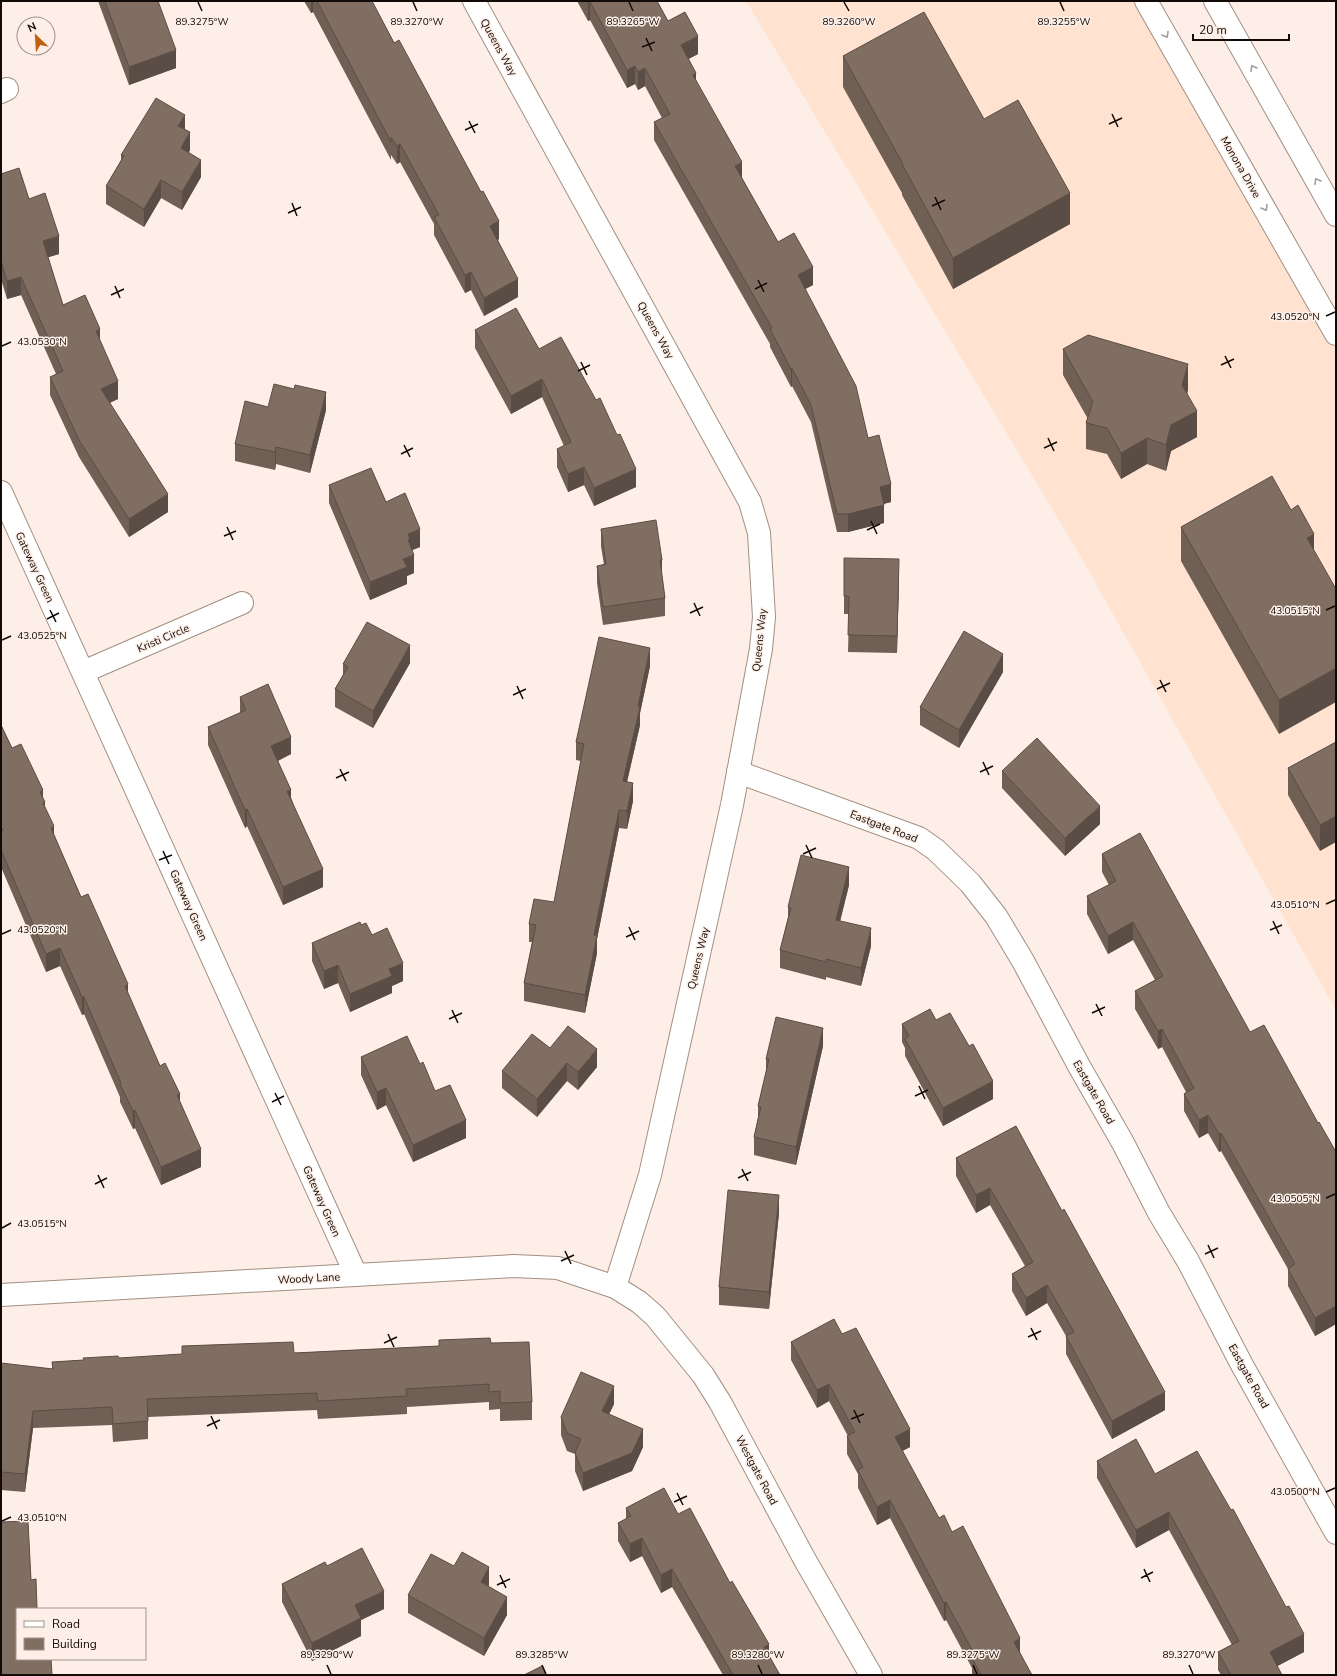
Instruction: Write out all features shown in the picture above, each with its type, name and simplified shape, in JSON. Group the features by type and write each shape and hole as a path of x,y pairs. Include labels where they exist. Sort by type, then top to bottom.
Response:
{"street":[{"name":"Queens Way","path":"474,1 750,502 759,533 764,617 760,649 732,805 650,1175 615,1288"},
{"name":"Monona Drive","path":"1146,1 1336,334"},
{"path":"1215,1 1336,215"},
{"name":"Gateway Green","path":"1,492 356,1275"},
{"name":"Kristi Circle","path":"83,672 242,603"},
{"name":"Eastgate Road","path":"738,772 919,838 936,850 970,883 992,911 1023,961 1079,1066 1123,1143 1159,1213 1188,1260 1242,1365 1336,1533"},
{"name":"Woody Lane","path":"1,1295 514,1266 558,1268 615,1288"},
{"name":"Westgate Road","path":"615,1288 640,1302 655,1316 712,1388 805,1560 871,1675"}],"shaded area":[{"path":"746,1 1146,1 1336,334 1336,1010 1074,545"}],"building":[{"path":"105,1 158,1 176,50 129,67"},
{"path":"317,1 372,1 394,43 399,40 481,192 483,191 499,221 490,226 518,279 484,298 471,272 465,275 434,217 439,215 400,144 397,146 391,137 391,142"},
{"path":"586,1 657,1 668,21 685,12 698,36 681,45 696,73 693,75 742,162 735,166 778,242 794,233 813,267 798,275 856,386 868,438 879,435 891,484 880,487 884,505 848,514 837,514 811,405 770,329 772,328 654,122 670,114 645,68 638,72 635,66 627,70 590,2 588,3"},
{"path":"924,12 984,119 1018,100 1070,193 953,258 843,56"},
{"path":"156,98 185,115 178,126 190,132 181,148 201,160 182,192 161,180 144,209 106,186 124,156 121,155"},
{"path":"19,168 29,199 45,193 59,236 43,241 63,305 85,295 100,329 96,331 118,381 101,389 168,494 129,519 79,440 50,377 63,371 21,277 7,281 1,261 1,174"},
{"path":"516,308 539,349 561,337 596,400 600,398 617,435 620,434 636,469 594,488 584,467 568,474 557,449 571,442 542,379 511,396 475,330"},
{"path":"1088,335 1188,364 1182,385 1197,411 1171,425 1166,445 1147,438 1121,453 1107,428 1086,423 1093,402 1063,349"},
{"path":"274,384 294,389 295,385 326,392 310,455 276,447 275,452 235,444 245,401 268,407"},
{"path":"371,468 386,502 405,493 420,529 408,534 410,539 408,540 414,555 403,559 407,567 370,582 329,485"},
{"path":"1272,476 1291,510 1298,505 1314,534 1307,538 1336,589 1336,668 1279,700 1181,527"},
{"path":"656,520 662,560 660,560 665,598 603,607 597,566 606,564 601,529"},
{"path":"844,558 899,559 897,636 848,635 849,596 844,596"},
{"path":"367,622 410,645 373,711 335,689 348,667 343,664"},
{"path":"964,631 1003,654 959,730 920,707"},
{"path":"599,637 650,648 638,706 640,707 623,781 633,783 627,811 619,810 594,935 597,935 585,995 524,983 536,925 529,924 534,899 554,902 584,744 576,742"},
{"path":"268,684 291,737 271,746 291,790 287,791 323,869 283,887 247,809 245,810 208,727 246,710 240,697"},
{"path":"1,725 12,748 21,744 43,790 40,792 45,802 43,803 54,826 51,828 81,897 88,894 128,984 125,986 160,1066 165,1063 180,1094 177,1095 201,1149 161,1167 135,1110 133,1111 120,1084 121,1083 84,997 82,997 60,948 46,954 1,850 1,831 3,830 1,827"},
{"path":"1037,738 1100,806 1065,838 1002,771"},
{"path":"1336,742 1336,816 1320,825 1288,768"},
{"path":"1140,833 1250,1032 1264,1025 1318,1123 1319,1122 1336,1152 1336,1306 1315,1318 1288,1269 1295,1264 1221,1133 1219,1134 1208,1115 1199,1120 1184,1094 1194,1088 1162,1029 1158,1031 1135,991 1163,976 1133,922 1108,936 1087,896 1116,881 1102,854"},
{"path":"801,855 849,867 836,920 871,928 861,968 826,959 826,962 780,950 791,908 788,907"},
{"path":"360,922 361,925 366,923 372,935 387,928 403,963 389,969 392,976 350,994 338,965 324,971 312,943"},
{"path":"930,1009 936,1020 950,1013 969,1046 973,1044 993,1081 943,1108 905,1039 909,1036 902,1024"},
{"path":"776,1017 823,1028 796,1147 754,1137 761,1107 758,1106 769,1059 766,1059"},
{"path":"568,1026 597,1049 578,1072 567,1063 537,1099 502,1071 532,1034 550,1048"},
{"path":"407,1036 420,1064 423,1062 435,1091 450,1085 466,1120 413,1145 386,1088 377,1092 361,1057"},
{"path":"1016,1126 1062,1211 1064,1209 1165,1392 1112,1421 1066,1336 1074,1332 1047,1285 1026,1298 1012,1274 1033,1262 990,1188 976,1195 956,1158"},
{"path":"728,1190 779,1195 769,1292 719,1287"},
{"path":"834,1319 842,1334 856,1328 910,1429 895,1437 939,1518 944,1515 952,1532 963,1526 1020,1638 1014,1642 1032,1675 981,1675 972,1658 976,1657 946,1602 944,1603 890,1500 877,1507 858,1470 863,1467 847,1436 855,1432 829,1384 817,1390 791,1342"},
{"path":"490,1338 491,1343 529,1342 532,1402 500,1403 500,1391 489,1392 489,1384 406,1389 407,1396 318,1401 317,1393 147,1399 148,1421 113,1424 112,1407 33,1411 25,1474 1,1472 1,1363 53,1369 52,1362 84,1360 83,1358 118,1356 119,1358 182,1354 182,1346 293,1342 294,1353 439,1346 439,1340"},
{"path":"581,1372 614,1386 602,1411 643,1429 632,1453 583,1473 575,1453 581,1439 567,1433 561,1417"},
{"path":"1136,1439 1155,1474 1197,1451 1231,1510 1233,1509 1286,1607 1289,1606 1304,1634 1270,1652 1282,1675 1231,1675 1218,1652 1239,1641 1169,1512 1136,1530 1097,1461"},
{"path":"664,1488 678,1514 690,1508 730,1583 732,1581 769,1644 764,1647 780,1675 733,1675 672,1569 661,1575 642,1538 630,1544 618,1523 631,1516 626,1508"},
{"path":"28,1521 31,1580 36,1579 37,1608 16,1608 16,1660 51,1660 52,1675 1,1675 1,1522"},
{"path":"362,1548 384,1591 355,1605 361,1618 312,1643 282,1584 325,1562 327,1566"},
{"path":"462,1552 489,1567 481,1582 507,1597 484,1638 408,1595 431,1554 454,1566"},
{"path":"542,1666 546,1675 524,1675"}]}
